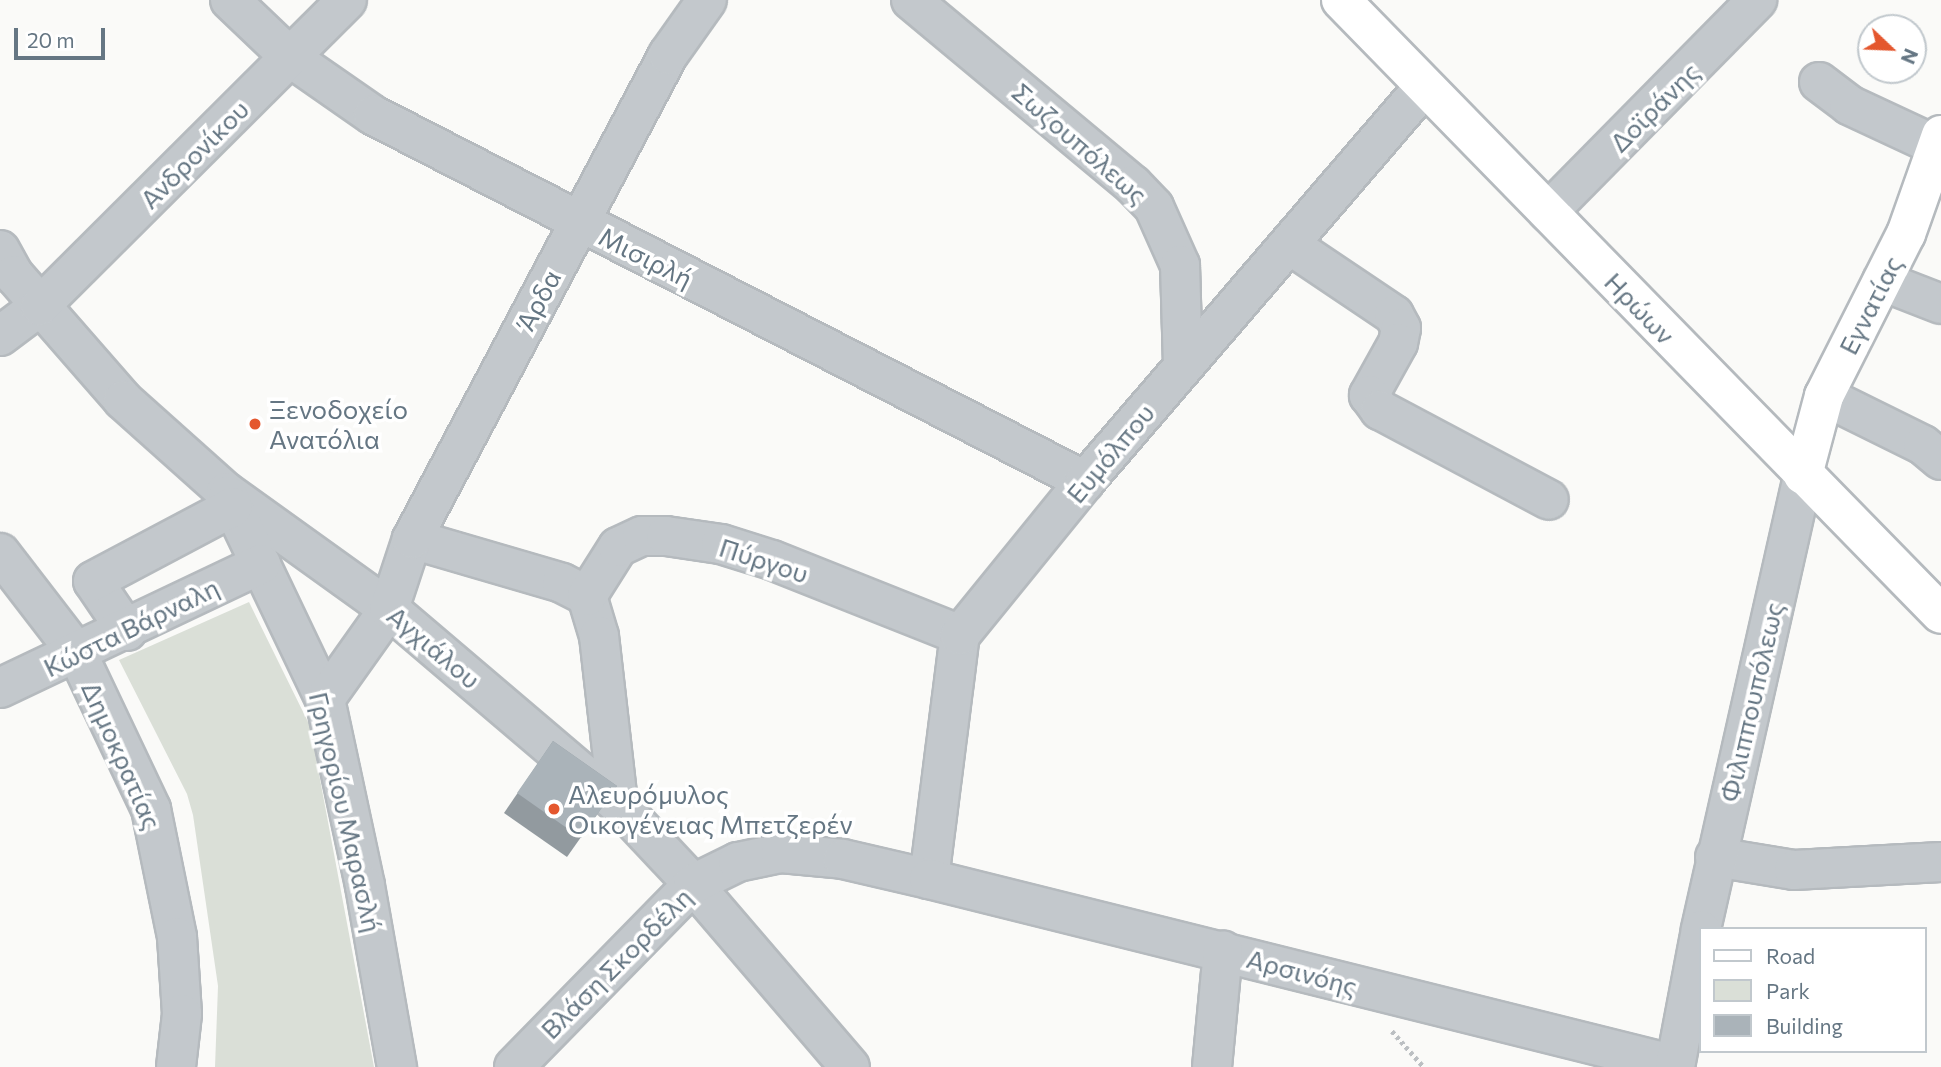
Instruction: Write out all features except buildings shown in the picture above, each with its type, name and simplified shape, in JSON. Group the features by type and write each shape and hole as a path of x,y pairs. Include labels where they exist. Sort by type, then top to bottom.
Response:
{"main road":[{"name":"Ηρώων","path":"1341,0 1802,475 1941,614"},
{"name":"Εγνατίας","path":"1802,475 1824,396 1906,234 1939,140"}],"street":[{"name":"Μισιρλή","path":"230,0 291,58 373,115 1085,481"},
{"name":"Ανδρονίκου","path":"0,336 40,306 348,0"},
{"name":"Άρδα","path":"325,699 389,609 412,539 668,55 707,0"},
{"name":"Σωζουπόλεως","path":"912,0 1133,184 1154,207 1180,265 1183,366"},
{"name":"Δοϊράνης","path":"1548,212 1757,0"},
{"path":"1819,82 1849,105 1939,140"},
{"name":"Ευμόλπου","path":"960,635 1085,481 1424,87"},
{"path":"1290,245 1394,315 1401,328 1398,343 1368,395 1380,410 1549,500"},
{"name":"Αγχιάλου","path":"0,250 40,306 123,400 230,499 389,609 618,804 693,884 850,1067"},
{"path":"1882,281 1941,304"},
{"path":"1824,396 1923,445 1941,460"},
{"name":"Φιλιππουπόλεως","path":"1701,927 1802,475"},
{"path":"127,631 93,581 230,499"},
{"name":"Γρηγορίου Μαρασλή","path":"230,499 325,699 365,886 397,1067"},
{"name":"Πύργου","path":"587,596 618,547 642,536 666,537 721,544 772,560 960,635"},
{"path":"412,539 562,583 587,596 599,636 618,804"},
{"name":"Δημοκρατίας","path":"0,552 76,653 154,820 177,937 182,1014 176,1067"},
{"name":"Κώστα Βάρναλη","path":"0,688 127,631 261,564"},
{"path":"929,879 960,635"},
{"name":"Βλάση Σκορδέλη","path":"514,1067 693,884 738,862 781,853 843,859 929,879"},
{"path":"1715,857 1794,870 1941,862"},
{"name":"Αρσινόης","path":"929,879 1675,1066"},
{"name":"Φιλιππουπόλεως","path":"1675,1066 1700,934"},
{"path":"1212,1067 1223,951"}],"green space":[{"path":"249,602 310,726 374,1067 215,1067 218,986 193,815 187,794 119,660"}],"place":[{"name":"Ξενοδοχείο Ανατόλια","path":"255,424"},
{"name":"Αλευρόμυλος Οικογένειας Μπετζερέν","path":"554,809"}]}
